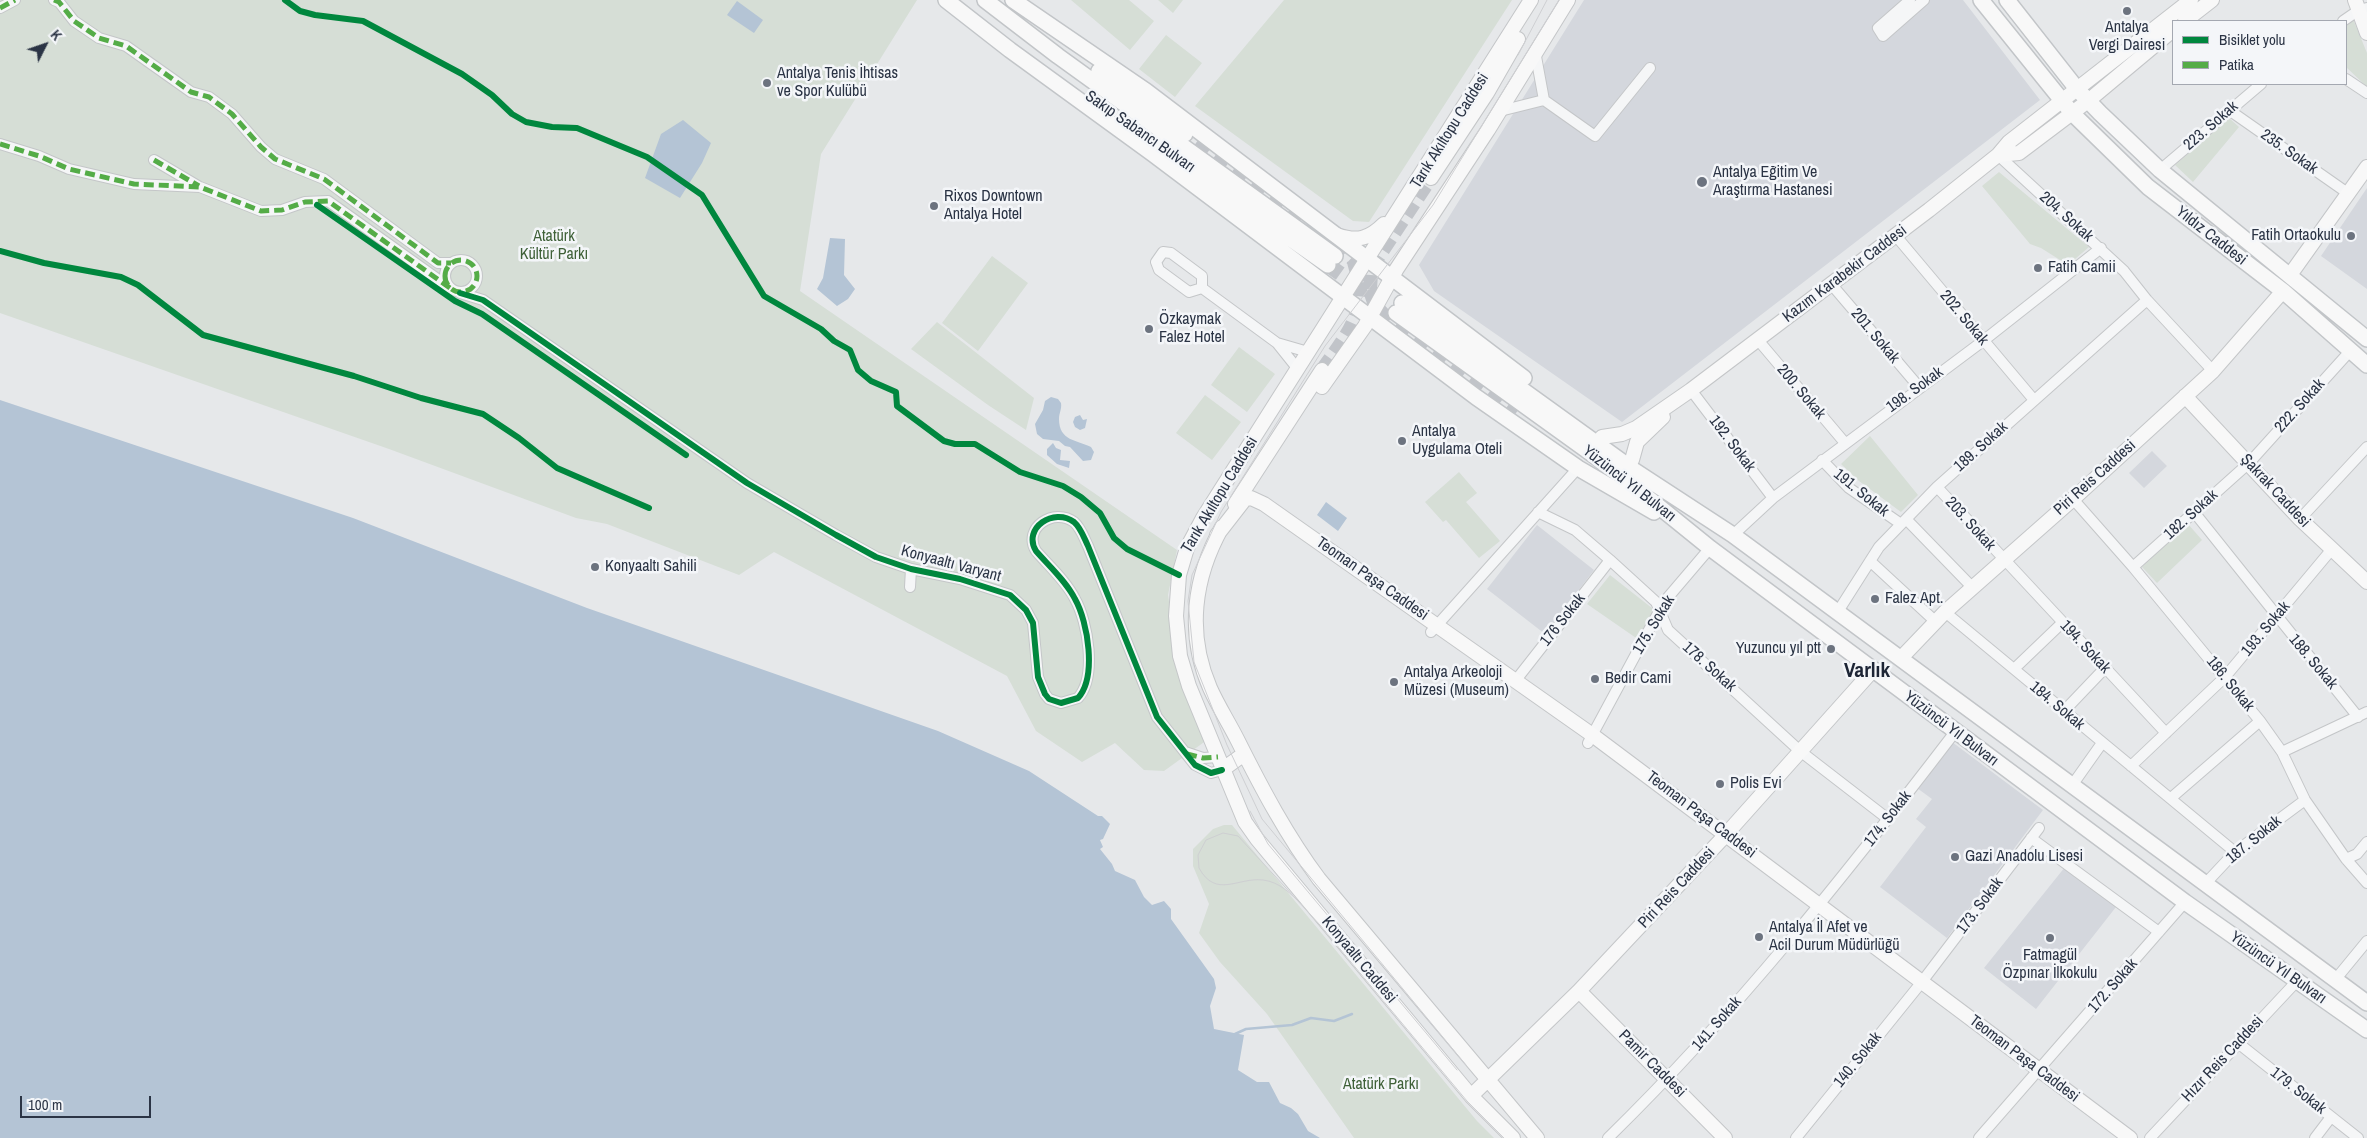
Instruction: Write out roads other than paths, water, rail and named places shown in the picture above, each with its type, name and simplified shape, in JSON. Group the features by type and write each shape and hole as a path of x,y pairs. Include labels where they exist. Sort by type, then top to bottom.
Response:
{"main road":[{"path":"946,0 1010,50 1343,296 1476,397 1578,468 1698,538"},
{"name":"Sakıp Sabancı Bulvarı","path":"951,0 1331,260 986,0"},
{"path":"999,0 1196,143"},
{"path":"1013,0 1146,91 1331,234 1417,297 1710,520"},
{"name":"Yıldız Caddesi","path":"1981,0 2072,113 2148,187 2283,291 2367,364"},
{"name":"Yıldız Caddesi","path":"2007,0 2077,89 2160,170 2367,339"},
{"name":"Yüzüncü Yıl Bulvarı","path":"2367,1003 2073,784 1733,535 1635,471 1399,308 1610,467 1710,548 1955,732 2185,902 2367,1030"},
{"path":"1516,413 1698,538"}],"street":[{"path":"0,8 15,0"},
{"path":"54,0 59,2 74,21 99,38 126,46 191,92 209,98 232,114 261,147 275,159 324,179 438,263 451,263 460,260 470,262 476,270 478,293 483,300"},
{"name":"Tarık Akıltopu Caddesi","path":"1222,770 1189,686 1180,656 1176,616 1181,562 1212,502 1404,204 1531,0"},
{"path":"1431,178 1507,58 1536,0"},
{"name":"Tarık Akıltopu Caddesi","path":"1258,468 1287,439 1370,317 1391,278 1500,111 1568,0"},
{"path":"1910,0 1878,28 1883,36 1924,0"},
{"name":"Kazım Karabekir Caddesi","path":"1691,390 1896,236 1998,155 2009,142 2191,0"},
{"path":"2186,20 2212,0"},
{"path":"2343,20 2360,6 2367,33"},
{"name":"Kazım Karabekir Caddesi","path":"1998,155 2019,153 2088,101 2172,31"},
{"path":"1535,51 1544,100 1594,136 1650,68"},
{"path":"2347,80 2367,94"},
{"name":"223. Sokak","path":"2160,170 2228,110 2260,85"},
{"path":"1500,111 1544,100"},
{"name":"235. Sokak","path":"2228,110 2349,194"},
{"path":"0,144 39,156 69,169 134,184 200,187"},
{"name":"204. Sokak","path":"1998,155 2101,248 2212,371"},
{"path":"154,160 200,187 261,211 282,210 305,202 328,201 450,288 460,293 471,290 477,280"},
{"path":"2290,275 2367,167"},
{"path":"1331,234 1350,240 1371,236 1404,204"},
{"name":"202. Sokak","path":"1896,236 2034,400"},
{"name":"198. Sokak","path":"1733,535 1772,498 1983,341 2101,248"},
{"path":"1163,252 1171,253 1202,276 1202,288 1189,292 1159,270 1156,262 1163,252"},
{"path":"1408,252 1403,267 1404,277 1417,297"},
{"path":"450,288 446,284 445,272 451,263"},
{"name":"201. Sokak","path":"1832,285 1919,387"},
{"path":"1202,288 1277,343 1297,368"},
{"name":"Piri Reis Caddesi","path":"1901,658 1940,617 2073,499 2212,371 2283,291"},
{"name":"Konyaaltı Varyant","path":"460,293 483,300 747,483 876,556 911,569 960,579 1010,595 1026,610 1033,623 1038,677 1041,689 1055,702 1067,703 1078,698 1087,683 1089,659 1084,617 1075,597 1036,552 1032,545 1032,539 1038,526 1048,518 1062,517 1074,522 1088,546 1157,716 1185,752"},
{"name":"189. Sokak","path":"1837,613 1879,547 1937,487 2147,300"},
{"name":"200. Sokak","path":"1758,340 1844,443"},
{"path":"1277,343 1308,352"},
{"name":"222. Sokak","path":"2249,463 2351,350"},
{"path":"1217,535 1322,370"},
{"path":"1602,437 1622,434 1636,428 1691,390"},
{"path":"1632,460 1637,442 1691,390"},
{"name":"192. Sokak","path":"1691,390 1772,498"},
{"name":"Şakrak Caddesi","path":"2185,396 2300,519 2367,582"},
{"path":"2300,519 2367,448"},
{"name":"191. Sokak","path":"1822,460 1849,488 1904,522 1973,588"},
{"name":"182. Sokak","path":"2133,567 2249,463"},
{"path":"1258,468 1255,487 1264,504"},
{"path":"1434,628 1578,468"},
{"name":"203. Sokak","path":"1937,487 2004,561"},
{"path":"1217,535 1245,499 1251,498 1264,504"},
{"name":"186. Sokak","path":"2073,499 2133,567 2260,721 2282,752 2306,800 2346,859 2367,883"},
{"name":"Teoman Paşa Caddesi","path":"1264,504 1434,628 1516,680 1589,738 1727,834 1921,983 2130,1138"},
{"name":"178. Sokak","path":"1538,512 1575,530 1610,560 1656,602 1668,630 1800,751 1888,819"},
{"name":"188. Sokak","path":"2194,512 2277,618 2363,714"},
{"name":"Tarık Akıltopu Caddesi","path":"1217,535 1200,574 1196,594 1199,649 1209,686 1291,840"},
{"name":"175. Sokak","path":"1589,738 1664,602 1710,548"},
{"name":"193. Sokak","path":"2131,766 2225,677 2277,618 2332,549"},
{"name":"176 Sokak","path":"1516,680 1610,560"},
{"name":"184. Sokak","path":"1870,561 1940,617 2014,669 2235,852"},
{"name":"194. Sokak","path":"2004,561 2166,733"},
{"path":"910,587 911,569"},
{"path":"2014,669 2062,623"},
{"path":"2064,711 2105,668"},
{"name":"Piri Reis Caddesi","path":"1471,1096 1579,990 1727,834 1873,670"},
{"path":"2282,752 2363,714"},
{"path":"2171,798 2260,721"},
{"name":"174. Sokak","path":"1820,906 1955,732"},
{"path":"2073,784 2102,742"},
{"path":"1185,752 1203,758 1244,754"},
{"path":"1185,752 1195,765 1211,773 1222,770 1244,754"},
{"name":"Konyaaltı Caddesi","path":"1222,770 1251,831 1471,1096 1513,1138"},
{"name":"187. Sokak","path":"2205,884 2235,852 2306,800"},
{"name":"173. Sokak","path":"1921,983 2039,828"},
{"path":"2031,838 2159,932"},
{"name":"Konyaaltı Caddesi","path":"1291,840 1319,879 1537,1138"},
{"path":"2346,859 2357,854 2367,842"},
{"name":"172. Sokak","path":"1979,1138 2185,902"},
{"name":"141. Sokak","path":"1608,1138 1667,1080 1820,906"},
{"path":"2335,980 2367,941"},
{"name":"Hızır Reis Caddesi","path":"2150,1138 2297,981"},
{"name":"140. Sokak","path":"1796,1138 1921,983"},
{"name":"Pamir Caddesi","path":"1579,990 1725,1138"},
{"name":"179. Sokak","path":"2238,1043 2358,1138"},
{"path":"2314,1138 2331,1117"}],"water":[{"path":"737,1 763,20 754,33 727,15"},
{"path":"683,120 711,143 702,163 680,198 645,178 661,134"},
{"path":"830,238 845,239 844,275 855,289 848,299 837,306 817,289 823,278"},
{"path":"1051,397 1058,399 1061,403 1059,419 1062,432 1070,439 1091,447 1094,452 1091,460 1083,461 1070,447 1065,446 1059,441 1043,439 1037,434 1035,424 1043,410 1045,401"},
{"path":"0,400 353,518 587,608 938,731 1029,771 1098,816 1102,816 1110,824 1103,839 1100,840 1103,847 1100,849 1115,871 1135,880 1144,897 1152,905 1164,901 1171,909 1171,919 1214,979 1216,988 1210,1006 1214,1029 1244,1035 1238,1070 1257,1082 1269,1082 1280,1103 1298,1114 1308,1131 1320,1138 0,1138"},
{"path":"1080,415 1083,420 1087,419 1085,428 1080,430 1075,427 1073,422 1075,417"},
{"path":"1053,443 1056,448 1061,450 1060,460 1070,461 1069,468 1057,464 1047,455 1047,449"},
{"path":"1326,502 1347,518 1338,531 1317,515"}],"waterway":[{"path":"1235,1034 1246,1029 1292,1025 1311,1018 1334,1021 1352,1014"}],"tunnel":[{"path":"1196,143 1314,228"},
{"path":"1370,289 1371,274 1377,259 1431,178"},
{"path":"1335,242 1354,260 1360,282"},
{"path":"1328,265 1363,290"},
{"path":"1322,370 1344,339 1355,318 1360,295 1360,282"},
{"path":"1370,289 1376,307 1388,320 1516,413"}],"tram line":[{"path":"1518,55 1547,0"},
{"path":"1466,1065 1262,819 1227,745 1194,662 1188,601 1192,575 1221,512 1325,346 1433,205 1559,0"},
{"path":"1250,811 1268,844 1457,1070"},
{"path":"1302,905 1298,901 1294,897 1285,889 1269,881 1254,880 1220,885 1213,883 1199,868 1198,855 1206,840 1223,833 1238,836 1320,925 1467,1101 1504,1138"}],"place":[{"name":"Antalya Vergi Dairesi","path":"2127,11"},
{"name":"Antalya Tenis İhtisas ve Spor Kulübü","path":"767,83"},
{"name":"Antalya Eğitim Ve Araştırma Hastanesi","path":"1702,182"},
{"name":"Rixos Downtown Antalya Hotel","path":"934,206"},
{"name":"Fatih Ortaokulu","path":"2351,236"},
{"name":"Fatih Camii","path":"2038,268"},
{"name":"Özkaymak Falez Hotel","path":"1149,329"},
{"name":"Antalya Uygulama Oteli","path":"1402,441"},
{"name":"Konyaaltı Sahili","path":"595,567"},
{"name":"Falez Apt.","path":"1875,599"},
{"name":"Yuzuncu yıl ptt","path":"1831,649"},
{"name":"Bedir Cami","path":"1595,679"},
{"name":"Antalya Arkeoloji Müzesi (Museum)","path":"1394,682"},
{"name":"Polis Evi","path":"1720,784"},
{"name":"Gazi Anadolu Lisesi","path":"1955,857"},
{"name":"Antalya İl Afet ve Acil Durum Müdürlüğü","path":"1759,937"},
{"name":"Fatmagül Özpınar İlkokulu","path":"2050,938"}],"district":[{"name":"Varlık","path":"1867,671"}],"park label":[{"name":"Atatürk Kültür Parkı","path":"554,246"},
{"name":"Atatürk Parkı","path":"1381,1085"}]}
